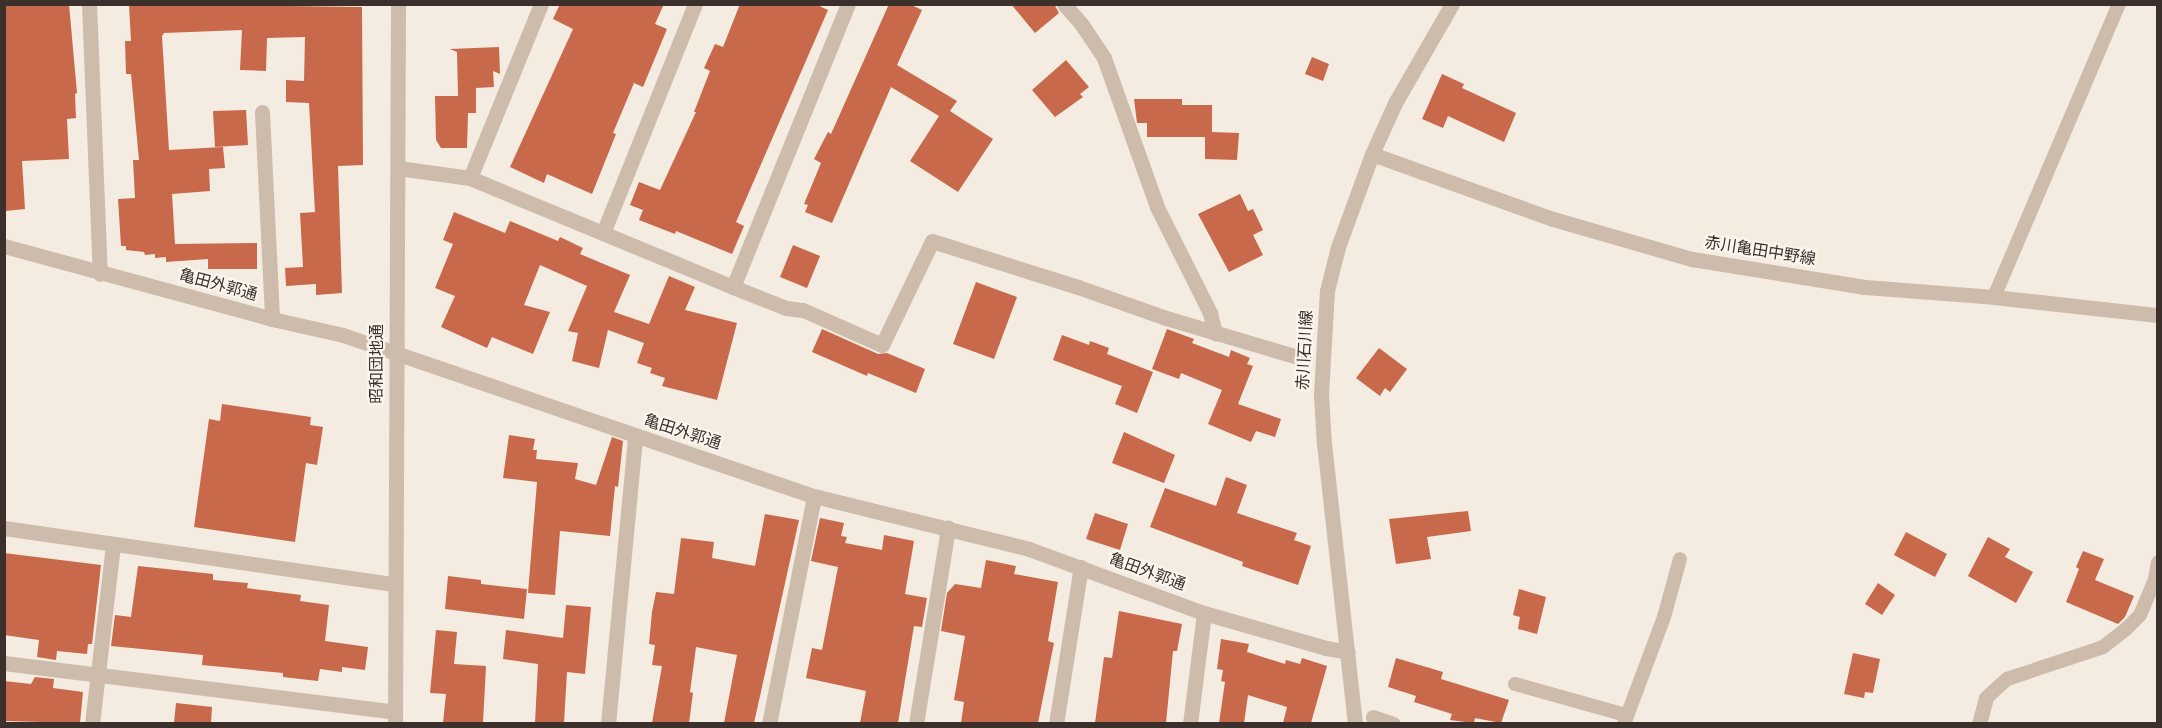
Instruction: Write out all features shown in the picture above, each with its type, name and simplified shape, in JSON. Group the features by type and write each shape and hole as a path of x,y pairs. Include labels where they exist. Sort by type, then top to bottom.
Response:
{"street":[{"path":"89,4 100,274"},
{"name":"昭和団地通","path":"395,718 398,4"},
{"path":"470,178 541,4"},
{"path":"603,233 695,4"},
{"path":"733,287 848,4"},
{"path":"1064,4 1082,25 1104,58 1156,207 1210,313 1215,333"},
{"name":"赤川石川線","path":"1355,723 1324,446 1321,394 1327,291 1338,247 1372,154 1395,102 1452,4"},
{"path":"262,112 272,319"},
{"name":"赤川亀田中野線","path":"1372,154 1553,219 1692,259 1865,287 1994,297 2157,315"},
{"path":"398,168 470,178 733,287 786,308 803,310 882,345 932,241 1304,360"},
{"name":"亀田外郭通","path":"4,246 100,274 343,335 635,437 814,496 1029,549 1204,613 1326,648 1348,652"},
{"path":"608,723 635,437"},
{"path":"769,723 814,496"},
{"path":"4,528 394,584"},
{"path":"916,723 948,528"},
{"path":"92,723 113,545"},
{"path":"1056,723 1081,567"},
{"path":"1190,723 1204,613"},
{"path":"4,663 395,718"},
{"path":"1979,723 1986,698"},
{"path":"1373,717 1393,723"}],"lane":[{"path":"1994,297 2120,4"},
{"path":"1515,684 1625,719 1664,616 1680,559"},
{"path":"1986,698 2007,679 2103,647 2126,629 2140,615 2155,579 2157,562"}],"building":[{"path":"4,4 69,4 77,93 75,94 76,118 67,119 69,159 22,161 25,209 6,211"},
{"path":"129,4 362,7 363,165 338,166 342,293 316,295 316,284 286,286 285,268 303,267 300,213 315,212 309,103 286,102 286,80 304,81 305,37 267,38 266,71 240,70 242,30 164,33 162,36 169,150 223,147 225,168 209,169 210,191 172,194 175,244 257,243 257,269 208,269 208,259 166,262 166,257 155,258 155,254 145,255 144,252 126,250 126,246 121,246 118,199 135,198 133,160 139,160 131,74 126,74 125,41 131,41"},
{"path":"560,4 664,4 655,24 667,29 643,87 634,83 613,133 616,134 592,194 547,174 544,183 510,167 573,29 553,19"},
{"path":"740,4 815,4 828,10 736,222 744,226 732,254 676,231 675,234 639,220 643,210 630,205 639,182 660,190 696,112 694,112 710,71 704,68 715,44 723,47"},
{"path":"889,4 909,4 922,10 897,65 957,101 950,111 993,139 958,192 910,161 939,116 891,87 832,223 805,212 808,205 804,204 821,163 814,159 828,132 831,134"},
{"path":"1011,4 1054,4 1059,13 1035,33"},
{"path":"499,47 500,74 493,71 494,87 476,88 476,113 468,113 467,148 441,148 436,140 435,96 458,96 457,52 450,49"},
{"path":"1312,57 1329,64 1323,81 1305,74"},
{"path":"1066,60 1089,87 1080,94 1083,97 1055,117 1032,90"},
{"path":"1442,74 1464,84 1462,88 1516,113 1504,142 1448,116 1443,128 1422,119"},
{"path":"1134,99 1182,99 1182,105 1212,105 1212,132 1239,133 1237,160 1205,159 1205,137 1147,137 1147,123 1137,123"},
{"path":"246,110 248,145 215,147 213,111"},
{"path":"1240,194 1248,211 1253,209 1263,230 1253,235 1263,255 1229,272 1198,214"},
{"path":"454,212 505,233 510,221 558,241 560,237 583,248 580,254 630,275 614,312 649,324 669,276 695,287 685,310 737,323 717,400 662,386 665,378 650,373 652,368 637,363 644,343 608,330 599,368 572,361 578,333 568,331 587,286 540,265 524,305 550,312 533,354 492,337 487,348 441,327 455,296 435,288 453,244 443,240"},
{"path":"793,245 820,256 807,288 780,277"},
{"path":"976,282 1017,297 994,359 953,344"},
{"path":"822,329 878,354 887,353 925,369 916,393 868,373 867,376 812,352"},
{"path":"1167,329 1194,339 1192,343 1229,357 1231,350 1250,358 1247,364 1253,366 1238,404 1281,419 1275,437 1256,431 1251,442 1208,424 1222,390 1181,373 1179,379 1152,369"},
{"path":"1062,335 1089,345 1090,341 1109,348 1107,354 1153,372 1137,413 1115,404 1122,386 1053,360"},
{"path":"1379,348 1407,369 1390,392 1385,388 1380,396 1356,378"},
{"path":"222,404 311,417 310,425 323,427 317,465 306,463 295,542 194,527 209,419 220,421"},
{"path":"1124,432 1175,455 1164,483 1112,463"},
{"path":"509,435 535,439 533,450 537,450 536,459 578,463 575,479 596,485 612,437 623,441 618,487 615,486 610,536 560,531 555,595 528,593 537,482 503,478"},
{"path":"1226,477 1247,485 1237,513 1297,533 1294,540 1311,546 1298,585 1242,566 1243,562 1150,527 1165,488 1216,506"},
{"path":"1468,511 1471,531 1427,537 1431,559 1396,564 1389,519"},
{"path":"1095,513 1128,524 1120,550 1086,539"},
{"path":"765,514 799,520 754,723 724,723 737,655 696,647 690,692 693,693 689,723 652,723 662,666 652,665 655,645 649,644 652,612 656,592 674,594 681,538 714,542 712,558 755,566"},
{"path":"820,518 844,523 841,536 847,537 845,543 882,550 884,535 914,541 905,594 927,598 922,627 914,626 898,723 860,723 866,691 806,678 812,648 822,650 838,567 811,561"},
{"path":"1906,532 1947,554 1935,577 1894,555"},
{"path":"1988,537 2010,549 2005,557 2033,572 2016,603 1968,576"},
{"path":"2083,551 2104,559 2095,580 2134,596 2125,617 2118,624 2066,602 2079,569 2076,567"},
{"path":"4,553 101,565 92,644 88,644 87,654 57,651 56,660 37,657 39,640 4,635"},
{"path":"986,560 1016,566 1014,574 1058,582 1048,641 1054,643 1038,723 961,723 964,702 954,700 965,636 941,631 947,593 955,584 981,588"},
{"path":"138,566 213,574 213,580 248,583 247,588 301,595 300,601 329,605 325,641 368,647 365,670 342,667 342,672 320,669 318,681 283,677 283,673 202,665 203,655 111,646 115,615 131,617"},
{"path":"448,576 481,580 481,584 527,589 524,619 445,609"},
{"path":"1878,583 1895,595 1882,615 1865,604"},
{"path":"1519,589 1546,597 1537,634 1518,629 1520,617 1513,615"},
{"path":"566,605 591,607 585,674 567,672 564,723 535,723 538,664 503,659 506,630 563,638"},
{"path":"1119,611 1182,624 1177,651 1173,651 1166,723 1095,723 1104,657 1112,658"},
{"path":"436,630 457,632 454,664 486,666 483,723 443,723 446,694 430,693"},
{"path":"1221,639 1249,644 1247,652 1285,664 1286,660 1300,664 1302,658 1327,666 1311,723 1283,723 1287,707 1248,695 1244,723 1219,723 1225,682 1221,681 1223,670 1217,669"},
{"path":"1853,653 1880,659 1873,693 1865,692 1864,698 1844,694"},
{"path":"1396,658 1443,672 1441,679 1509,700 1501,723 1475,718 1474,723 1450,720 1452,714 1414,702 1416,696 1388,687"},
{"path":"35,677 54,679 53,688 83,692 80,723 4,721 4,681 31,684"},
{"path":"176,703 212,707 211,723 174,723"}]}
